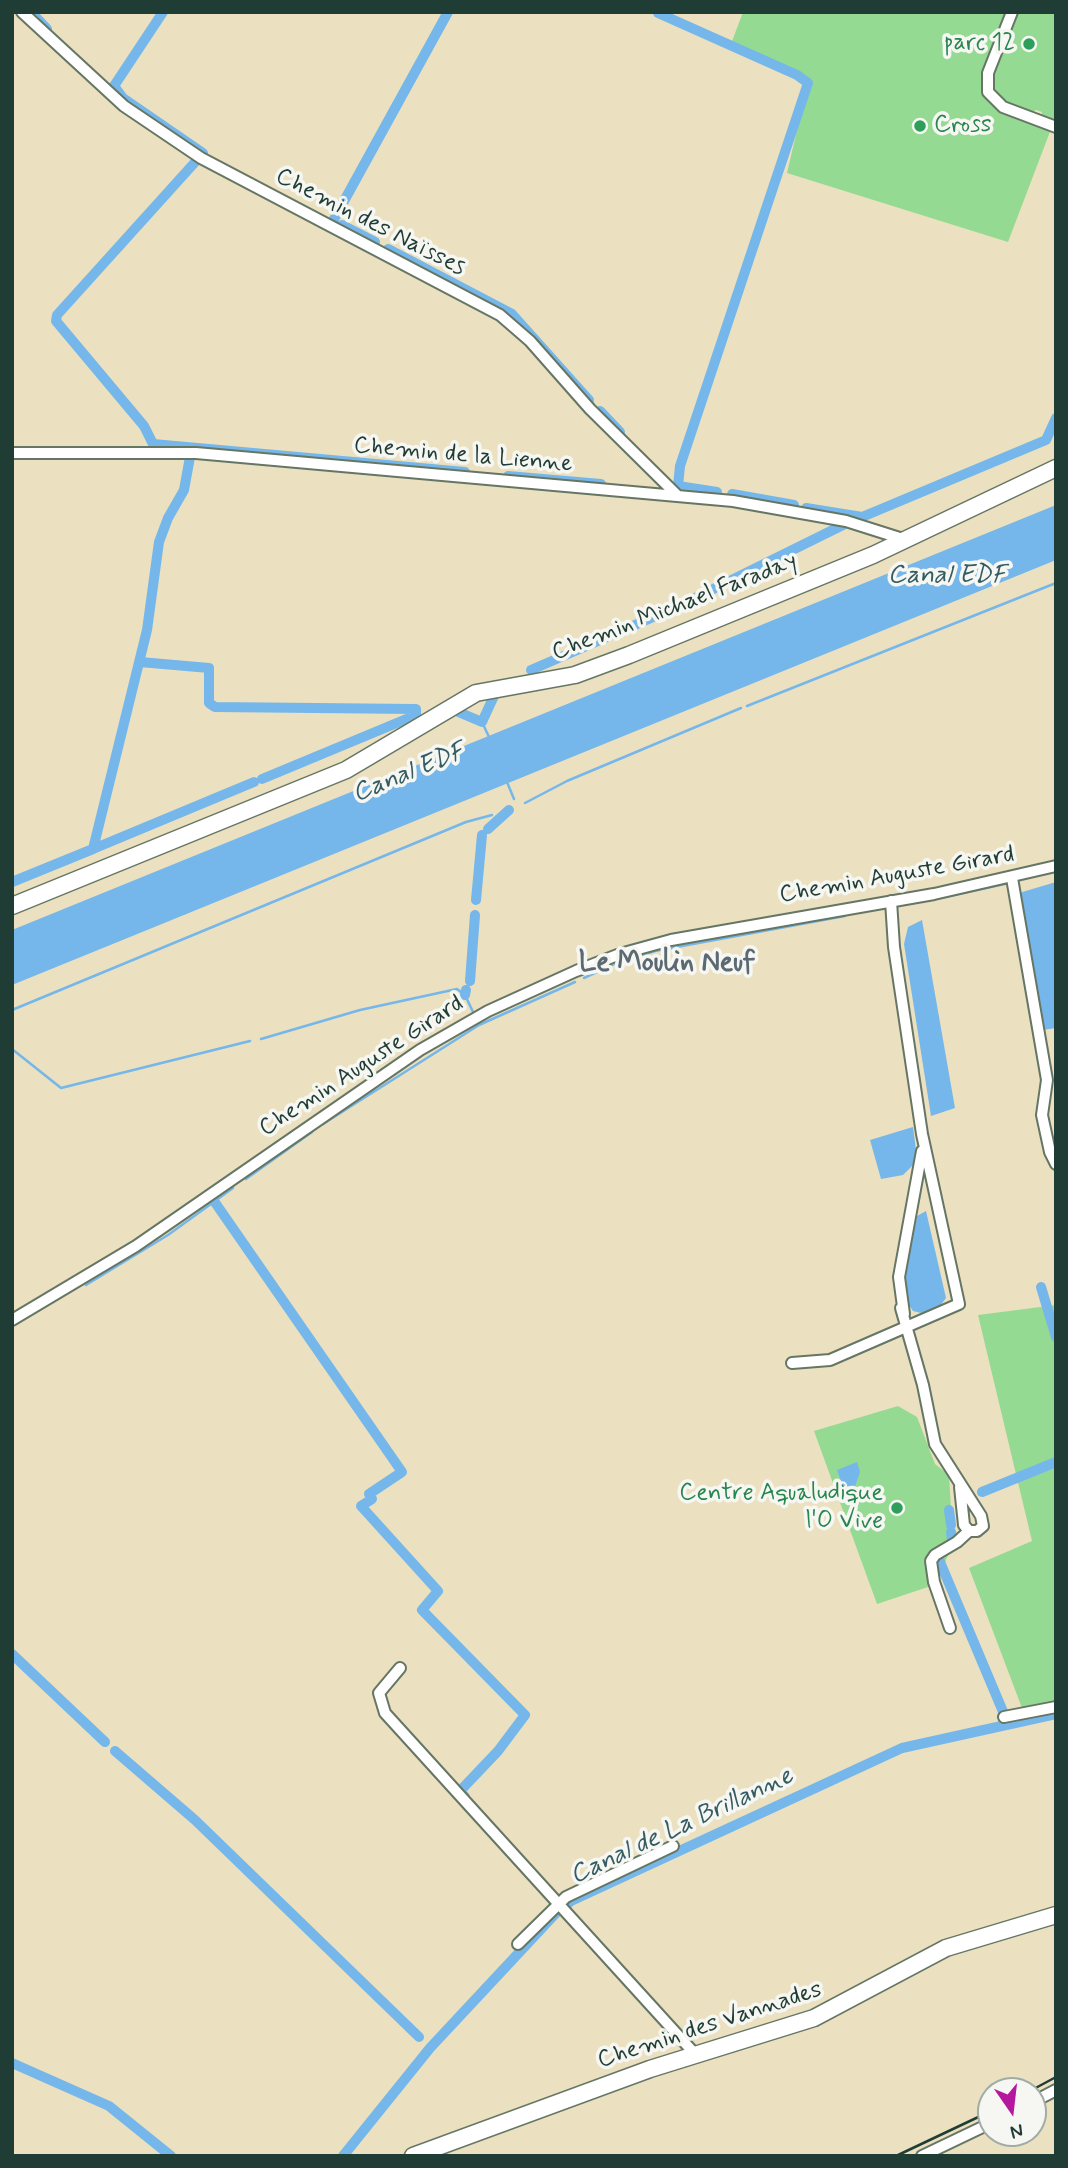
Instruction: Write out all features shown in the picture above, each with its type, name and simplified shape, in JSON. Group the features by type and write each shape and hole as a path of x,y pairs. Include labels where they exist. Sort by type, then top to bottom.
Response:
{"main road":[{"name":"Chemin Michael Faraday","path":"12,906 346,770 476,693 589,671 906,540 1052,468"},
{"name":"Chemin des Vannades","path":"413,2156 526,2112 695,2054 814,2018 955,1944 1056,1915"}],"street":[{"name":"Chemin des Naïsses","path":"22,12 124,106 201,158 500,315 530,341 590,409 678,496"},
{"path":"1012,12 988,73 989,95 1007,110 1056,127"},
{"name":"Chemin de la Lienne","path":"12,453 196,453 678,496 806,513 878,529 906,540"},
{"name":"Chemin Auguste Girard","path":"12,1320 136,1247 420,1050 524,995 620,954 671,940 1012,878 1056,866"},
{"path":"1012,878 1046,1080 1042,1115 1050,1152 1056,1164 1056,1177"},
{"path":"792,1363 830,1360 959,1304 922,1134 894,947 891,901"},
{"path":"922,1134 913,1207 899,1277 901,1308 935,1444 983,1520 981,1529 969,1531 957,1542 934,1555 931,1561 934,1582 950,1628"},
{"path":"913,1207 919,1201 930,1200 938,1209"},
{"path":"901,1308 909,1319 926,1320"},
{"path":"960,1487 963,1522 969,1531"},
{"path":"400,1668 380,1691 382,1708 695,2054"},
{"path":"1003,1717 1056,1707"},
{"path":"518,1944 557,1904 581,1889 673,1846"},
{"path":"922,2156 977,2130"}],"green space":[{"name":"Cross","path":"743,12 1009,12 989,62 982,87 984,96 998,110 1051,129 1008,242 787,173 808,83 731,44"},
{"name":"parc 12","path":"1015,12 1056,12 1056,123 1041,118 1042,112 1036,110 1029,114 1005,105 992,93 990,75"},
{"path":"1056,1305 1056,1701 1022,1708 969,1568 1032,1541 978,1315"},
{"name":"Centre Aqualudique l'O Vive","path":"898,1406 917,1417 935,1464 949,1475 953,1541 937,1584 877,1604 814,1431"}],"water":[{"name":"Canal EDF","path":"1056,505 1056,560 12,985 12,930"},
{"path":"1056,882 1056,1028 1043,1030 1019,893"},
{"path":"922,920 955,1108 931,1116 904,944 908,927"},
{"path":"913,1127 916,1150 913,1165 903,1175 881,1179 870,1140"},
{"path":"926,1211 946,1298 940,1306 921,1313 913,1311 907,1302 905,1274 917,1216"},
{"path":"857,1462 860,1472 853,1492 855,1499 848,1501 837,1470"}],"waterway":[{"path":"31,12 47,29"},
{"path":"163,12 114,86 123,98 203,153"},
{"path":"333,221 448,12"},
{"path":"658,13 797,75 808,83 680,466 678,486 717,492"},
{"path":"197,160 57,315 56,321 144,426 153,444 465,472"},
{"path":"342,225 375,242"},
{"path":"388,249 512,314 589,400"},
{"path":"600,411 620,432"},
{"path":"806,508 862,517 1046,440 1056,418"},
{"path":"190,457 184,490 168,518 159,542 147,630 93,849 254,782"},
{"path":"508,476 601,484"},
{"path":"732,494 794,505"},
{"path":"531,670 681,605 843,525"},
{"path":"747,706 1056,583"},
{"path":"140,662 209,668 209,703 215,707 416,709 416,715 262,779"},
{"path":"456,711 482,722 494,696"},
{"path":"525,803 567,781 741,708"},
{"path":"482,722 489,737"},
{"path":"507,782 514,799"},
{"path":"488,829 509,810"},
{"path":"12,1010 466,822 492,815"},
{"path":"476,900 482,835"},
{"path":"12,882 93,849"},
{"path":"931,900 1009,883"},
{"path":"470,981 475,915"},
{"path":"584,978 616,963 655,951 845,916"},
{"path":"323,1124 479,1025 575,982"},
{"path":"261,1039 360,1010 457,989 465,995 473,1012"},
{"path":"465,995 466,990"},
{"path":"12,1049 61,1088 250,1041"},
{"path":"246,1179 312,1132"},
{"path":"86,1285 168,1235 233,1188"},
{"path":"214,1201 402,1472 369,1494"},
{"name":"Canal de La Brillanne","path":"1041,1287 1056,1337"},
{"name":"Canal de La Brillanne","path":"982,1492 1056,1462"},
{"path":"372,1499 361,1506 438,1591 422,1610 525,1715 498,1751 460,1791 465,1797"},
{"name":"Canal de La Brillanne","path":"949,1510 951,1525"},
{"name":"Canal de La Brillanne","path":"951,1532 952,1539"},
{"name":"Canal de La Brillanne","path":"940,1562 1004,1714"},
{"path":"12,1654 105,1742"},
{"name":"Canal de La Brillanne","path":"343,2156 430,2048 556,1913 571,1901 902,1748 1056,1714"},
{"path":"115,1751 195,1820 419,2037"},
{"path":"12,2063 109,2106 171,2156"}],"railway":[{"path":"1047,2082 1056,2077"},
{"path":"896,2156 977,2118"}],"place":[{"name":"parc 12","path":"1029,44"},
{"name":"Cross","path":"920,126"},
{"name":"Centre Aqualudique l'O Vive","path":"897,1508"}],"district":[{"name":"Le Moulin Neuf","path":"667,964"}]}
